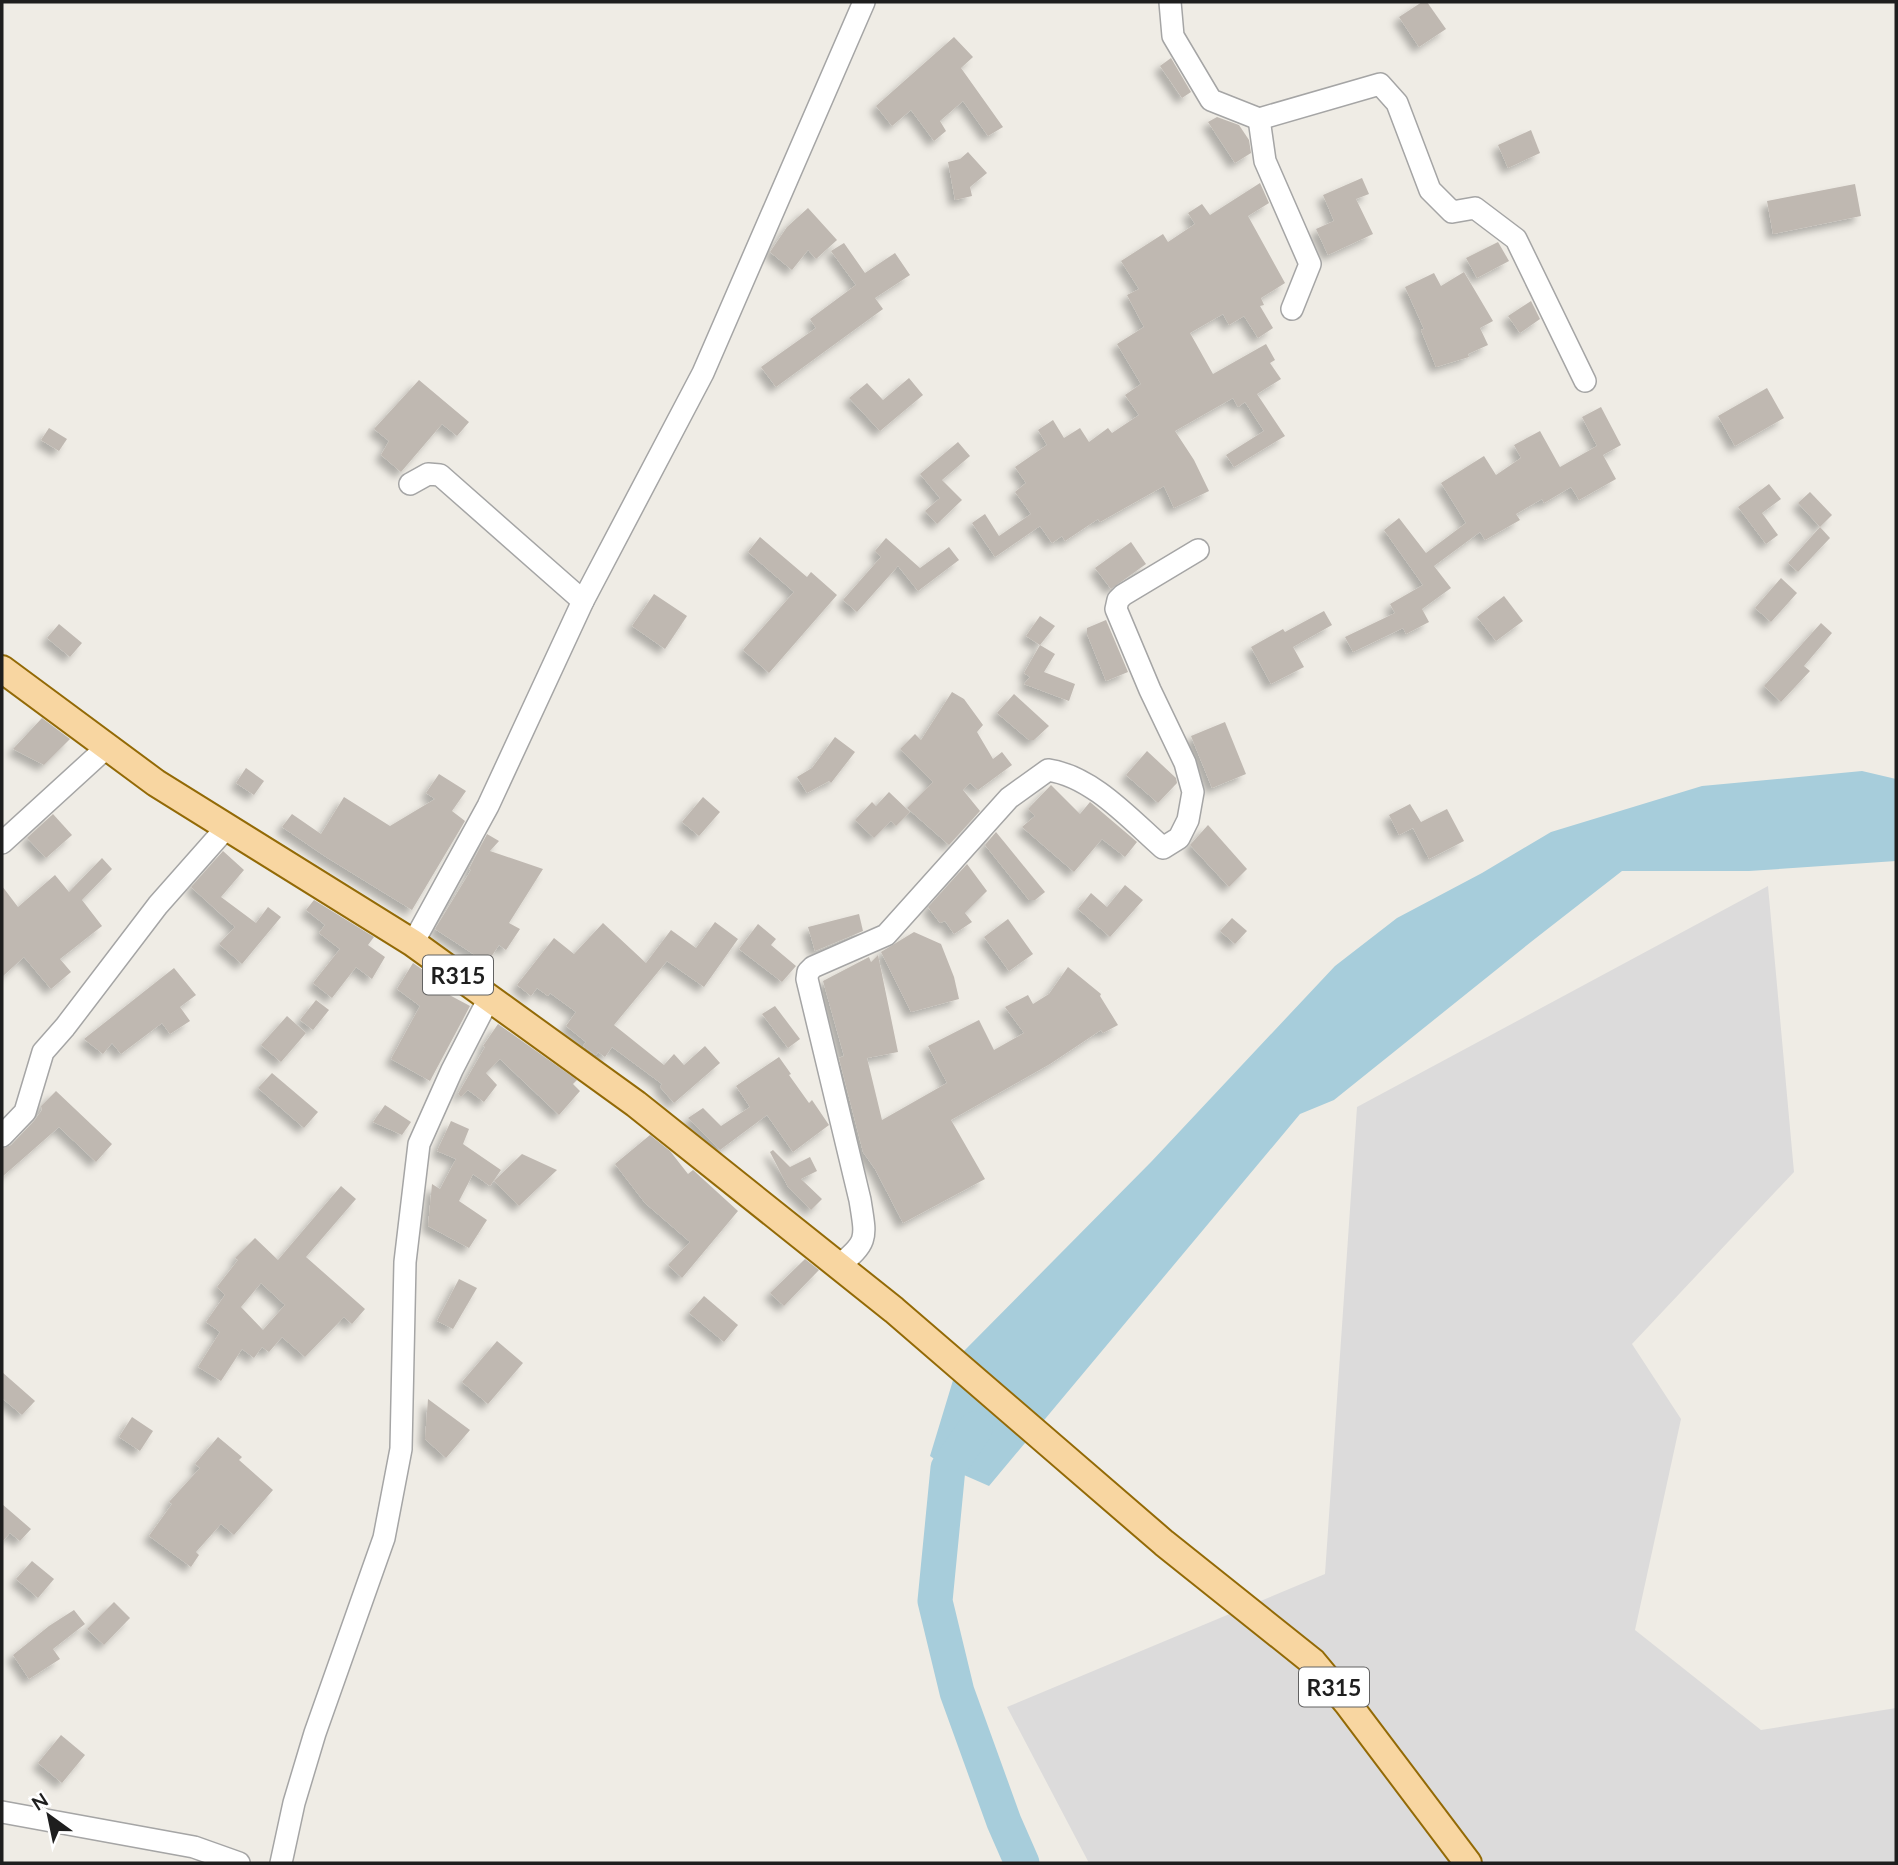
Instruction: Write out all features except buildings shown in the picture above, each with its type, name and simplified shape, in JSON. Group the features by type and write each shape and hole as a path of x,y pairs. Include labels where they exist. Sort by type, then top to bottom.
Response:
{"main road":[{"name":"R315","path":"2,669 106,748 413,943 636,1104 894,1310 1164,1544 1313,1662 1468,1863"}],"street":[{"path":"413,943 488,806 583,601 703,373 864,2"},
{"path":"1170,2 1173,36 1212,100 1259,119 1380,84 1397,103 1430,190 1452,212 1475,208 1516,239 1585,381"},
{"path":"1259,119 1265,161 1310,264 1293,309"},
{"path":"410,484 428,474 440,475 583,601"},
{"path":"838,1266 860,1249 865,1228 807,979 808,972 813,967 886,935 1009,798 1048,770 1063,772 1083,780 1163,848 1179,838 1188,820 1193,792 1185,763 1116,609 1118,600 1123,595 1198,550"},
{"path":"2,843 106,748"},
{"path":"2,1136 25,1112 43,1052 65,1027 149,915 227,827"},
{"path":"281,1863 294,1803 315,1733 384,1538 401,1449 405,1262 418,1144 489,998"},
{"path":"2,1812 194,1847 239,1863"}],"shaded area":[{"path":"1768,886 1794,1172 1632,1344 1681,1419 1635,1630 1761,1730 1896,1708 1896,1863 1089,1863 1007,1707 1325,1574 1357,1107"}],"water":[{"path":"1862,771 1896,779 1896,861 1749,871 1622,871 1334,1100 1300,1114 989,1486 948,1468 930,1456 961,1354 1151,1162 1335,966 1397,918 1482,873 1551,832 1702,786"}],"waterway":[{"path":"975,1429 948,1468 935,1601 957,1692 1004,1822 1022,1863"}]}
